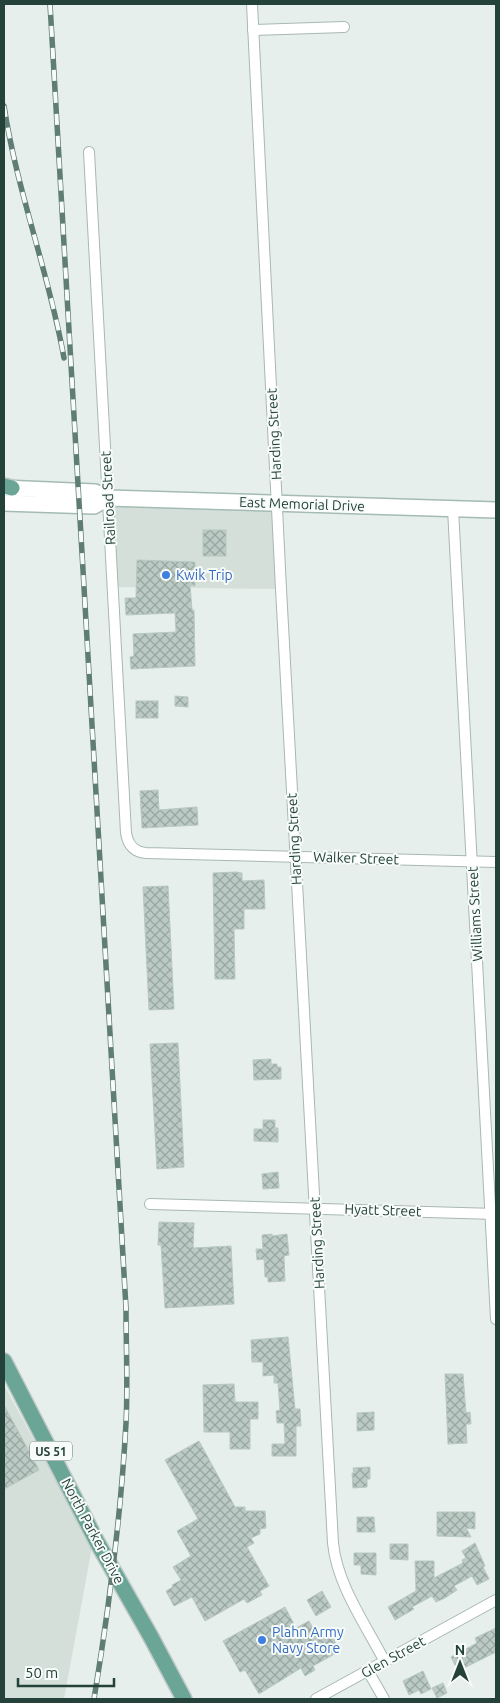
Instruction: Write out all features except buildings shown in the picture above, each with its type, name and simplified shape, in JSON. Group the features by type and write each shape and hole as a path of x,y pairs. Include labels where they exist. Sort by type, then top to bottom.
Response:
{"main road":[{"path":"7,487 95,492 108,498"},
{"name":"East Memorial Drive","path":"108,498 496,510"},
{"path":"4,503 94,506 108,498"},
{"name":"North Parker Drive","path":"4,1361 97,1542 184,1699"}],"street":[{"name":"Harding Street","path":"252,4 295,856 334,1556 340,1578 385,1662"},
{"path":"253,30 344,27"},
{"name":"Railroad Street","path":"90,152 126,833 129,844"},
{"name":"Williams Street","path":"453,509 493,1214 496,1319"},
{"name":"Walker Street","path":"129,844 137,852 146,853 496,862"},
{"name":"Hyatt Street","path":"150,1204 493,1214"},
{"name":"Glen Street","path":"316,1699 496,1600"},
{"path":"368,1671 384,1699"}],"shaded area":[{"path":"108,498 277,503 281,589 113,587"},
{"path":"4,1385 92,1547 64,1699 4,1699"}],"railway":[{"path":"50,4 126,1308 127,1409 124,1458 118,1527 94,1699"},
{"path":"4,106 17,170 58,326 64,358"}],"place":[{"name":"Kwik Trip","path":"166,575"},
{"name":"Plahn Army Navy Store","path":"262,1640"}]}
